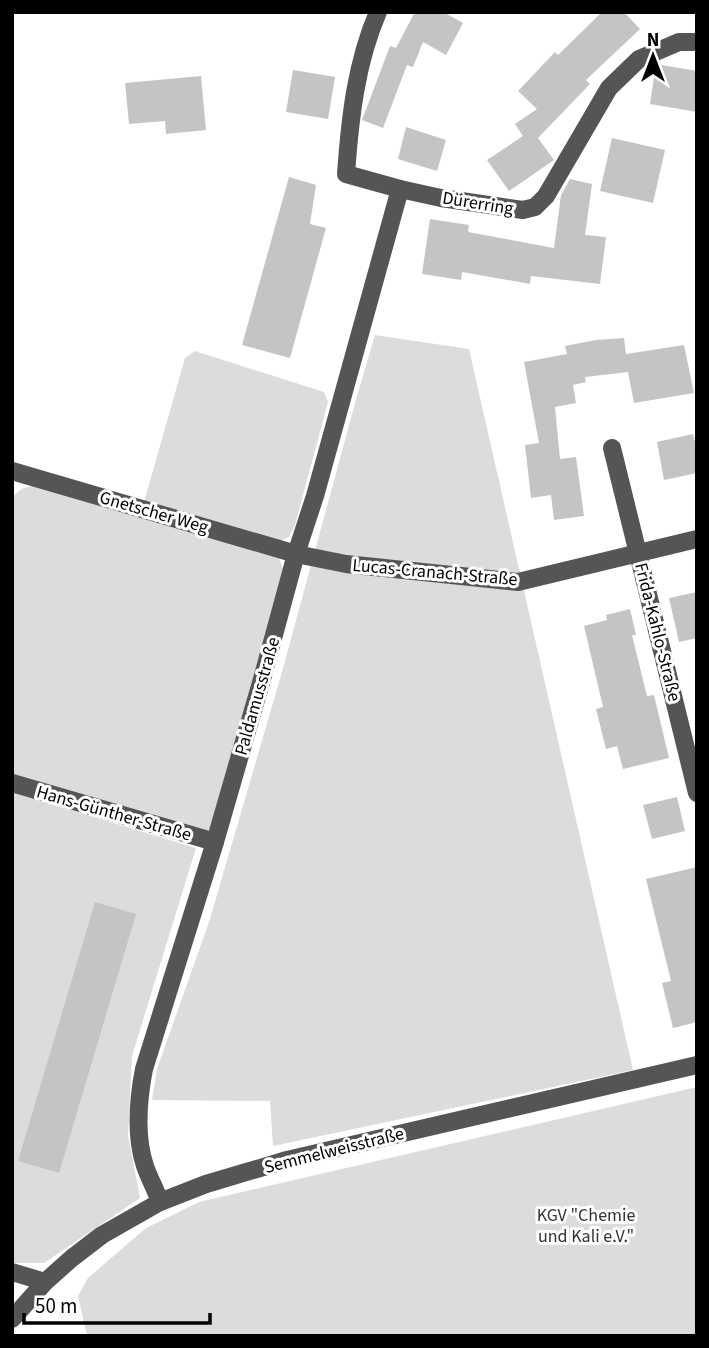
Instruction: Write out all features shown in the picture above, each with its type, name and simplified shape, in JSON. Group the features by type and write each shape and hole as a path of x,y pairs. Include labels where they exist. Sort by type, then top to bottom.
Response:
{"street":[{"name":"Dürerring","path":"378,12 365,45 359,71 349,129 346,174 441,198 523,210 534,207 546,196 609,88 639,59 679,42 697,42"},
{"name":"Paldamusstraße","path":"160,1202 145,1167 141,1148 139,1113 144,1069 215,842 400,189"},
{"name":"Frida-Kahlo-Straße","path":"612,448 697,793"},
{"name":"Gnetscher Weg","path":"12,471 296,554"},
{"name":"Lucas-Cranach-Straße","path":"296,554 346,564 518,582 697,539"},
{"name":"Hans-Günther-Straße","path":"12,783 215,842"},
{"name":"Semmelweisstraße","path":"12,1319 45,1282 102,1235 160,1202 220,1179 287,1160 697,1065"},
{"path":"12,1272 45,1282"}],"green space":[{"path":"375,335 469,349 633,1070 273,1146 270,1101 152,1100 157,1069 210,919 282,672"},
{"path":"195,351 324,392 328,402 295,525 289,537 280,541 144,502 185,358"},
{"path":"40,485 279,558 283,569 216,816 209,830 199,832 12,776 12,498 24,488"},
{"path":"12,792 196,848 132,1056 128,1135 140,1198 44,1263 12,1263"},
{"name":"KGV \"Chemie und Kali e.V.\"","path":"697,1087 697,1336 87,1336 78,1296 88,1278 146,1228 199,1202"}],"building":[{"path":"415,12 443,12 463,23 446,55 423,42 413,67 407,65 383,128 362,120 390,46 396,48"},
{"path":"602,12 624,12 640,29 586,80 590,84 538,138 554,160 509,191 487,160 523,136 515,124 537,109 518,91 555,52 558,55"},
{"path":"656,64 697,71 697,112 650,104"},
{"path":"293,70 335,77 328,119 286,112"},
{"path":"201,76 206,130 166,134 165,121 129,124 125,83"},
{"path":"406,127 446,140 437,171 398,159"},
{"path":"612,138 665,150 653,203 600,191"},
{"path":"289,177 316,185 310,224 326,228 290,358 242,345"},
{"path":"570,179 592,184 585,235 606,237 600,284 531,276 530,284 462,272 461,280 422,274 430,219 469,225 468,232 554,248 561,195"},
{"path":"624,338 626,354 684,345 694,393 634,403 628,372 585,377 586,382 573,385 576,403 555,407 560,459 576,457 584,516 554,520 551,495 531,498 525,445 539,443 524,362 567,354 565,346"},
{"path":"693,434 697,450 697,473 664,480 657,442"},
{"path":"697,592 697,638 679,642 669,598"},
{"path":"630,609 636,635 632,635 647,696 654,695 669,758 623,769 617,746 606,749 596,709 603,707 584,626 607,620 606,615"},
{"path":"677,797 685,831 652,839 643,805"},
{"path":"697,867 697,1022 673,1028 662,983 671,981 646,879"},
{"path":"95,902 136,914 59,1173 18,1161"}]}
